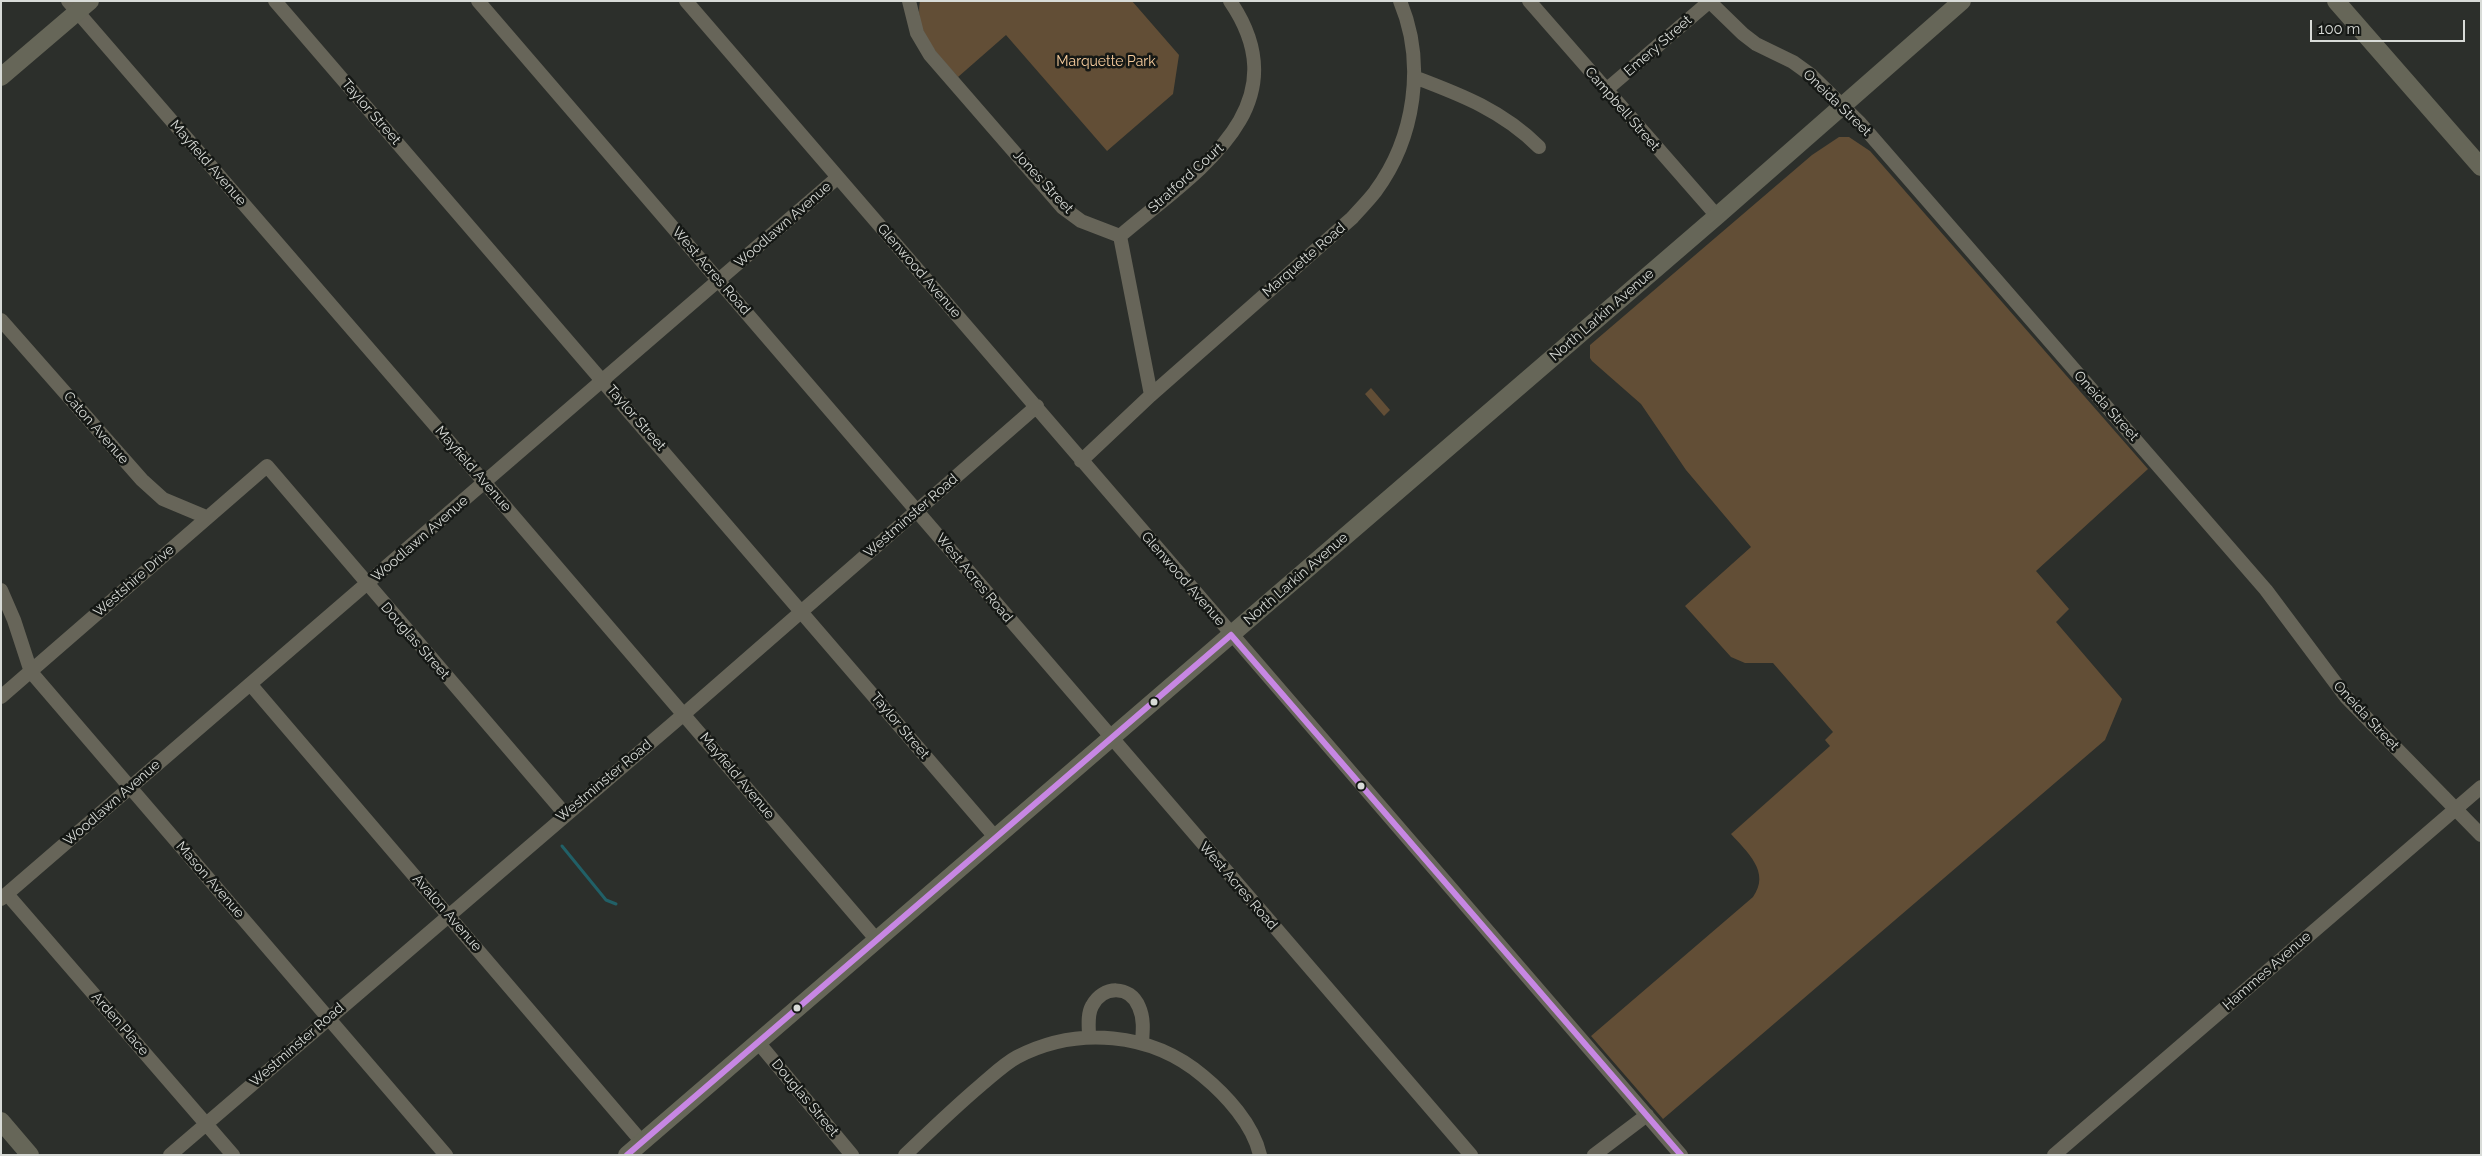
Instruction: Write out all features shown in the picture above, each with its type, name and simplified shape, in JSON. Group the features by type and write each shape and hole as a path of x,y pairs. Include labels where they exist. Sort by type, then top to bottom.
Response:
{"main road":[{"name":"North Larkin Avenue","path":"627,1155 757,1041 1717,216 1962,1"},
{"path":"2336,1 2481,168"},
{"path":"1,78 78,5"},
{"path":"4,1130 30,1155"}],"street":[{"name":"Taylor Street","path":"275,1 995,837"},
{"name":"West Acres Road","path":"478,1 918,511 1109,738 1471,1155"},
{"name":"Glenwood Avenue","path":"686,1 1681,1155"},
{"name":"Jones Street","path":"909,1 917,33 930,55 1062,207 1080,221 1120,236"},
{"name":"Stratford Court","path":"1120,236 1219,151 1239,125 1251,100 1254,74 1251,44 1244,22 1230,1"},
{"name":"Marquette Road","path":"1081,461 1151,395 1352,218 1375,192 1391,166 1406,132 1413,102 1414,77 1411,36 1400,1"},
{"name":"Campbell Street","path":"1529,1 1717,216"},
{"name":"Emery Street","path":"1606,90 1709,2"},
{"name":"Oneida Street","path":"1709,2 1743,34 1803,69 1843,106 2266,590 2346,697 2481,835"},
{"name":"Mayfield Avenue","path":"78,5 876,939"},
{"path":"1414,77 1448,90 1501,115 1520,128 1539,147"},
{"name":"Woodlawn Avenue","path":"4,896 837,178"},
{"path":"1120,236 1151,395"},
{"name":"Caton Avenue","path":"1,320 142,480 163,499 206,517"},
{"name":"Westminster Road","path":"170,1155 564,814 684,714 1037,406"},
{"name":"Westshire Drive","path":"1,696 267,466"},
{"name":"Douglas Street","path":"267,466 564,814"},
{"name":"Mason Avenue","path":"1,590 14,620 31,672 446,1155"},
{"name":"Avalon Avenue","path":"251,685 642,1142"},
{"name":"Hammes Avenue","path":"2054,1155 2481,787"},
{"name":"Arden Place","path":"4,896 233,1155"},
{"path":"1089,1037 1092,1006 1100,996 1109,990 1122,990 1133,996 1140,1008 1143,1026 1142,1042"},
{"path":"906,1155 962,1101 1016,1058 1048,1044 1089,1037 1142,1042 1170,1054 1195,1069 1217,1088 1236,1109 1249,1129 1260,1155"},
{"name":"Douglas Street","path":"757,1041 852,1155"},
{"path":"1594,1155 1647,1115"}],"green space":[{"name":"Marquette Park","path":"920,1 1132,1 1179,55 1173,94 1107,151 1006,35 958,77 936,52 924,33 919,13"},
{"path":"1839,137 1849,137 1870,151 2148,469 2036,571 2069,609 2056,622 2122,699 2105,740 1663,1119 1591,1036 1753,897 1758,888 1758,871 1750,855 1731,834 1830,746 1825,740 1833,732 1773,663 1745,663 1731,657 1685,606 1751,547 1686,470 1641,404 1592,361 1590,358 1590,345 1812,155"},
{"path":"1371,388 1390,410 1384,416 1365,394"}],"waterway":[{"path":"562,846 606,900 616,904"}],"transit line":[{"path":"1231,635 1681,1155"},
{"path":"627,1155 1231,635"}]}
